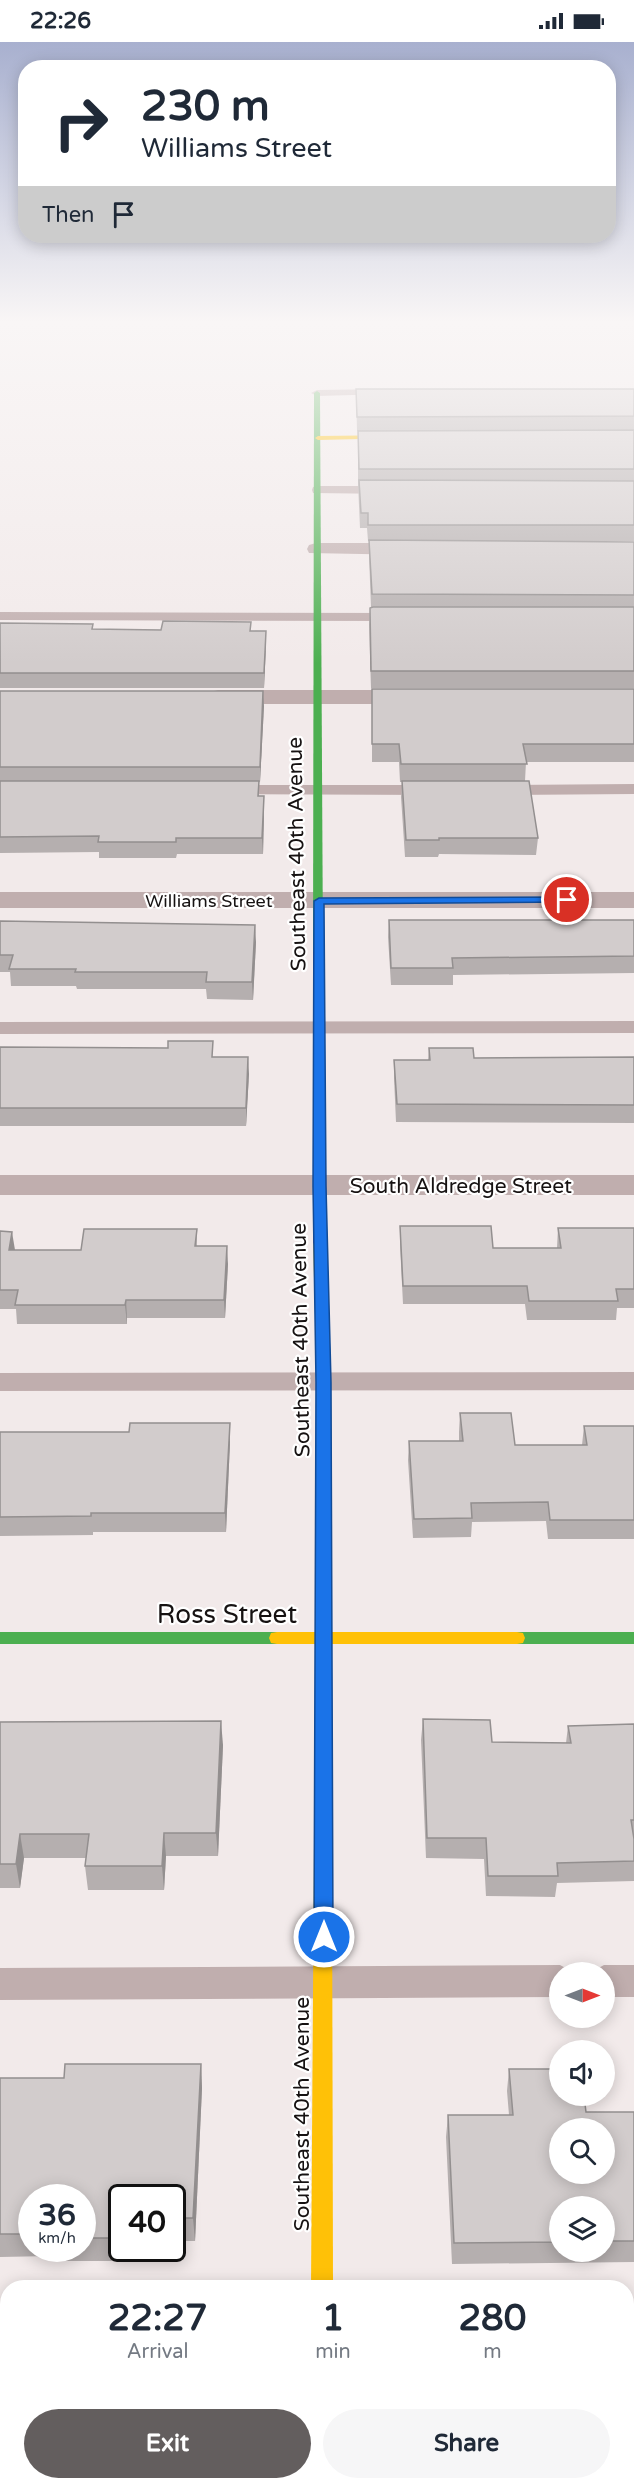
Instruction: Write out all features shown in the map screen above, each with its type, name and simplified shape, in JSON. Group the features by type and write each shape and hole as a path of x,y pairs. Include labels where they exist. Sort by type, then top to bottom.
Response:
{"street":[{"path":"318,438 412,437"},
{"name":"Southeast 40th Avenue","path":"318,438 316,697 319,1186 324,1382 322,2280"},
{"path":"316,549 434,549"},
{"path":"199,697 434,697"},
{"name":"Williams Street","path":"0,900 634,900"},
{"name":"South Aldredge Street","path":"0,1185 634,1185"},
{"name":"Ross Street","path":"0,1638 634,1638"}],"lane":[{"path":"318,490 411,490"},
{"path":"0,616 411,617"},
{"path":"482,790 634,789"},
{"path":"212,790 446,790"},
{"path":"0,1028 634,1027"},
{"path":"0,1382 634,1381"},
{"path":"615,1981 634,1981"},
{"path":"0,1984 549,1982"}],"building":[{"path":"358,435 634,435 634,469 359,469"},
{"path":"359,480 634,481 634,525 368,525 368,513 361,513"},
{"path":"369,540 634,542 634,595 372,594"},
{"path":"634,607 634,671 371,671 370,608"},
{"path":"163,621 251,622 250,631 266,631 264,673 0,673 0,623 93,624 92,629 161,630"},
{"path":"372,689 634,689 634,744 523,744 527,764 401,764 399,744 372,744"},
{"path":"0,691 263,691 260,767 0,767"},
{"path":"0,781 259,781 258,796 264,796 262,838 176,838 176,842 98,842 99,836 0,837"},
{"path":"402,781 529,781 538,838 406,840"},
{"path":"389,920 634,920 634,956 452,958 453,968 391,968"},
{"path":"0,921 255,925 252,982 206,982 207,972 75,972 76,969 9,969 13,955 0,955"},
{"path":"168,1041 213,1041 212,1057 248,1057 246,1108 0,1108 0,1047 168,1048"},
{"path":"429,1048 473,1048 474,1058 634,1057 634,1105 397,1104 394,1060 430,1060"},
{"path":"400,1226 491,1226 493,1248 561,1248 558,1228 634,1228 634,1289 616,1289 618,1301 529,1301 527,1286 403,1286"},
{"path":"84,1229 197,1229 195,1246 227,1246 224,1300 126,1300 125,1305 15,1305 18,1290 0,1290 0,1231 12,1232 9,1250 81,1250"},
{"path":"460,1413 511,1413 515,1445 587,1445 584,1426 634,1426 634,1520 550,1520 548,1502 471,1503 472,1518 414,1519 409,1441 463,1441"},
{"path":"130,1423 230,1423 225,1513 91,1513 91,1516 0,1517 0,1432 129,1432"},
{"path":"423,1719 490,1720 492,1742 571,1743 568,1726 634,1724 634,1820 631,1820 634,1861 557,1863 558,1876 488,1876 486,1838 427,1838"},
{"path":"221,1721 216,1833 164,1833 162,1866 85,1866 89,1834 20,1834 16,1864 0,1864 0,1722"},
{"path":"65,2064 201,2064 193,2218 186,2218 186,2184 108,2184 108,2238 96,2238 96,2184 18,2184 18,2234 0,2234 0,2078 64,2078"},
{"path":"509,2069 549,2069 549,2106 585,2106 586,2112 634,2112 634,2241 615,2241 615,2196 549,2196 549,2242 454,2243 448,2115 513,2115"}],"traffic: fast":[{"path":"317,435 318,952"},
{"path":"323,1845 324,1571"},
{"path":"0,1638 277,1638"},
{"path":"517,1638 634,1638"}],"traffic: slow":[{"path":"318,438 403,437"},
{"path":"320,1243 324,1382 324,1571"},
{"path":"277,1638 517,1638"},
{"path":"322,2280 323,1845"}],"traffic: jam":[{"path":"318,952 320,1243"}],"route":[{"path":"324,1937 324,1382 319,1186 319,901 567,900"}]}
